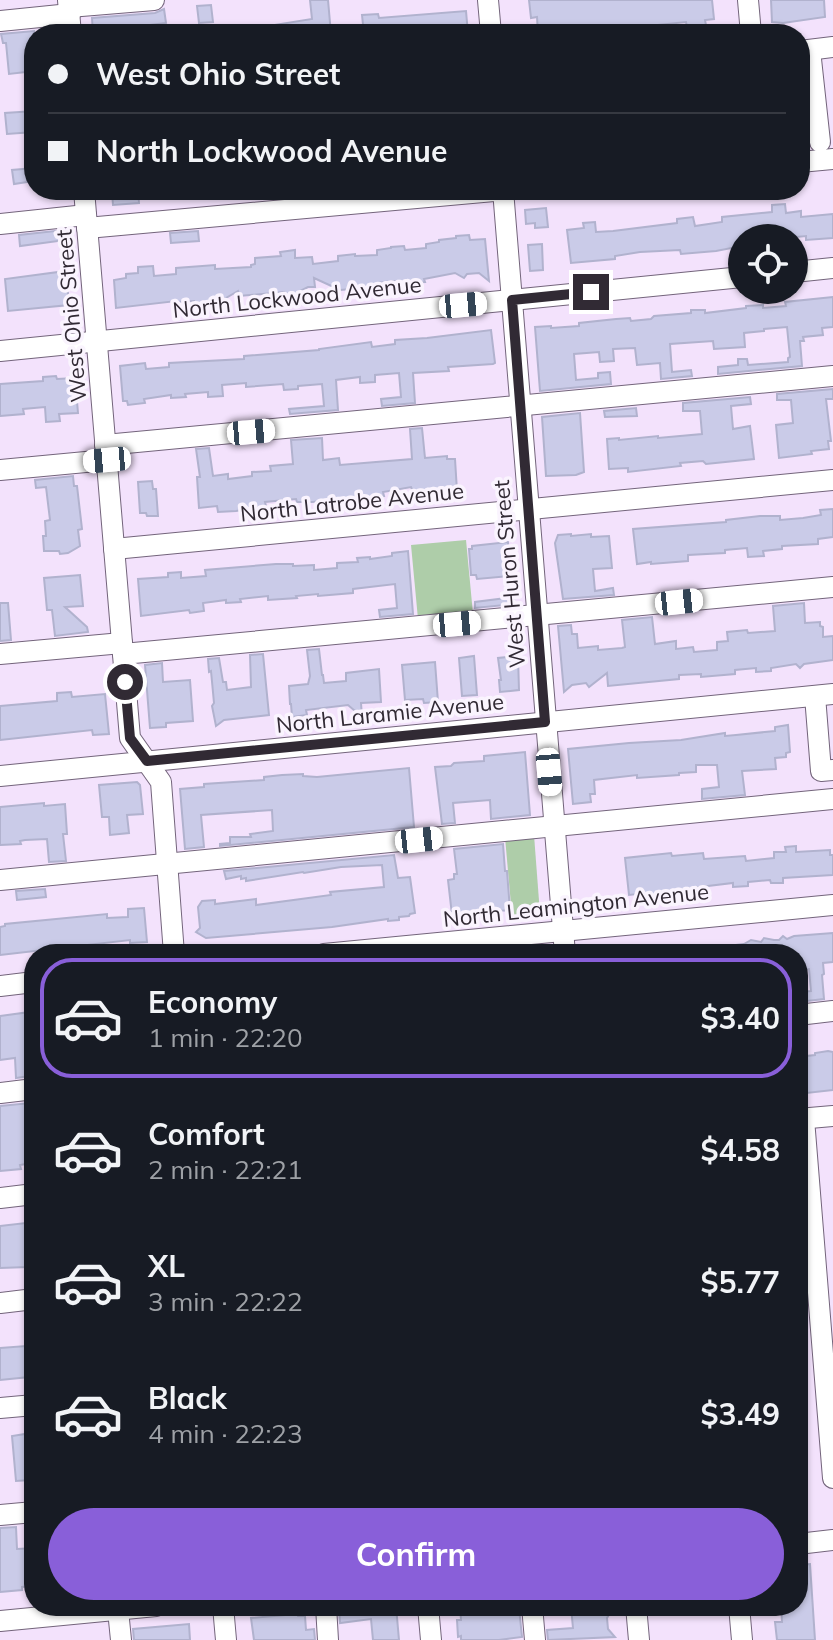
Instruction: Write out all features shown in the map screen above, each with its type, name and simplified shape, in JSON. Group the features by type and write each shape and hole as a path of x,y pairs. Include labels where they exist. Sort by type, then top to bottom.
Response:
{"street":[{"path":"0,21 70,14 154,0"},
{"path":"488,0 490,24"},
{"path":"748,0 750,24"},
{"path":"810,49 833,47"},
{"path":"810,73 827,150"},
{"name":"West Ohio Street","path":"85,200 130,738 161,782 173,944"},
{"path":"0,224 87,222 374,200"},
{"name":"West Huron Street","path":"505,200 564,944"},
{"path":"808,271 833,268"},
{"name":"North Lockwood Avenue","path":"0,351 728,278"},
{"path":"0,470 106,452 833,376"},
{"name":"North Latrobe Avenue","path":"114,549 833,480"},
{"path":"0,654 122,648 537,616 833,587"},
{"path":"824,695 821,771 833,770"},
{"name":"North Laramie Avenue","path":"0,776 824,695"},
{"path":"0,880 833,799"},
{"name":"North Leamington Avenue","path":"428,944 833,905"},
{"path":"0,986 24,983"},
{"path":"808,1014 833,1011"},
{"path":"0,1093 24,1090"},
{"path":"808,1118 833,1116"},
{"path":"0,1198 24,1195"},
{"path":"808,1198 833,1478"},
{"path":"0,1303 24,1300"},
{"path":"0,1408 24,1406"},
{"path":"0,1515 24,1513"},
{"path":"808,1543 833,1540"},
{"path":"10,1627 80,1616"},
{"path":"119,1616 121,1640"},
{"path":"224,1616 226,1640"},
{"path":"327,1616 328,1640"},
{"path":"429,1616 431,1640"},
{"path":"533,1616 535,1640"},
{"path":"637,1616 639,1640"},
{"path":"740,1616 742,1640"}],"green space":[{"path":"466,540 473,614 418,619 411,545"},
{"path":"534,835 540,914 512,916 505,837"}],"building":[{"path":"310,0 328,0 330,24 281,24 312,19"},
{"path":"529,0 712,0 714,19 705,20 706,24 537,24 537,17 531,18"},
{"path":"771,0 824,0 825,17 772,22"},
{"path":"211,5 213,22 199,23 197,6"},
{"path":"164,9 166,23 92,24 92,18 155,13"},
{"path":"466,11 467,24 363,24 362,15 378,14 379,18"},
{"path":"24,32 24,72 9,74 6,43 3,43 1,34"},
{"path":"24,112 24,133 7,134 5,113"},
{"path":"24,169 24,182 14,184 12,170"},
{"path":"113,200 139,200 139,203 113,205"},
{"path":"785,204 786,213 801,211 801,217 833,214 833,238 808,240 808,224 728,224 728,249 681,254 680,250 640,252 615,256 615,259 571,263 567,230 584,228 583,223 595,222 596,232 677,223 677,219 693,217 695,226 722,222 722,217 772,212 772,205"},
{"path":"546,208 548,227 535,228 535,223 526,224 525,210"},
{"path":"64,230 66,240 20,246 19,235"},
{"path":"198,231 199,241 171,243 170,233"},
{"path":"469,235 470,240 485,239 489,281 479,273 467,274 464,278 455,273 424,279 425,282 395,281 377,283 377,287 340,290 314,278 315,287 308,287 298,294 284,295 284,292 239,296 238,291 219,302 194,304 194,301 176,301 116,308 114,280 138,273 138,267 153,266 154,276 176,274 176,268 215,265 215,269 251,267 255,264 255,258 281,256 280,252 295,250 295,258 312,257 313,264 338,261 338,256 377,255 377,250 391,247 404,246 405,250 426,248 426,244 439,240"},
{"path":"542,244 543,270 530,271 528,245"},
{"path":"66,271 69,305 8,311 5,279"},
{"path":"833,297 833,327 822,328 823,335 803,337 804,341 800,341 802,366 718,374 718,367 738,365 738,359 747,359 748,365 788,362 787,327 764,329 744,333 745,347 714,349 713,341 670,344 672,372 691,370 692,376 661,379 660,363 637,365 635,348 613,349 614,361 600,362 599,352 574,354 576,380 598,378 598,373 610,372 611,384 540,391 535,327 579,326 579,323 630,318 631,321 651,319 654,316 691,313 691,310 705,310 705,313 746,306 763,305 763,308 808,304 808,300"},
{"path":"491,330 495,363 413,373 415,403 382,406 381,399 401,397 399,373 375,375 375,382 360,383 360,377 336,380 338,410 290,414 289,409 324,406 322,384 284,390 283,384 222,385 223,396 208,397 208,392 185,394 186,397 171,398 171,395 144,399 145,403 128,405 127,401 123,401 120,366 145,363 146,369 169,367 169,363 244,359 244,356 371,342 372,347 395,344 395,340"},
{"path":"56,376 57,379 75,378 78,413 59,414 60,421 46,422 45,407 23,409 24,414 0,416 0,384 43,381 43,377"},
{"path":"833,389 833,399 826,399 831,441 828,441 829,449 779,458 776,425 793,423 791,400 777,400 777,394"},
{"path":"750,397 751,404 731,406 733,429 750,426 754,459 706,464 703,461 680,463 681,466 628,472 628,468 609,469 607,439 702,434 700,411 683,411 683,403"},
{"path":"636,408 637,416 605,417 604,411"},
{"path":"580,413 584,472 546,476 542,417"},
{"path":"422,428 425,458 447,456 447,459 455,459 457,491 414,494 411,487 383,492 384,496 265,502 266,506 236,511 218,512 217,506 199,508 197,477 200,477 196,449 209,448 213,476 228,474 228,479 252,476 252,472 271,471 270,466 293,464 291,440 322,438 323,460 339,458 340,465 412,459 410,429"},
{"path":"73,476 82,529 78,530 80,546 68,553 44,551 45,521 50,520 46,487 36,488 35,480"},
{"path":"152,481 153,489 156,489 158,516 140,513 138,482"},
{"path":"833,509 833,537 818,539 818,544 782,546 782,549 763,551 764,556 748,557 747,548 688,555 688,561 637,564 633,529 726,522 760,516 780,516 780,520 803,518 821,515 820,510"},
{"path":"558,535 609,536 612,568 593,569 595,591 613,588 614,595 563,599 555,543"},
{"path":"508,542 510,576 477,579 476,575 471,575 469,549 472,546"},
{"path":"408,551 413,614 380,617 379,610 397,608 395,584 353,589 353,593 268,600 268,596 226,603 226,600 203,603 204,611 141,616 138,579 168,577 168,573 181,572 181,578 206,576 205,570 276,564 314,565 314,570 337,568 337,563 358,562 357,558 392,556 392,553"},
{"path":"80,575 83,606 65,607 87,627 88,632 55,636 52,610 47,610 44,578"},
{"path":"514,597 515,604 475,608 475,602"},
{"path":"0,603 8,603 11,640 0,641"},
{"path":"804,603 805,623 820,622 823,637 833,636 833,660 804,664 800,668 796,664 771,668 771,671 756,672 756,668 735,670 735,674 679,675 679,679 608,686 607,673 589,687 586,683 572,685 564,692 558,626 571,625 572,634 577,634 578,648 622,648 625,647 622,620 652,617 655,644 676,641 676,649 693,647 694,652 717,650 717,642 728,641 727,632 775,631 773,606"},
{"path":"319,649 324,683 346,681 346,673 379,669 381,702 361,703 362,717 348,705 306,710 307,715 292,717 289,686 308,684 307,650"},
{"path":"263,654 269,715 224,720 216,726 208,659 219,658 227,690 251,687 250,655"},
{"path":"474,656 477,695 462,696 459,658"},
{"path":"518,656 519,690 500,692 498,658"},
{"path":"435,662 438,702 405,700 402,665"},
{"path":"162,663 163,682 190,680 193,721 150,728 145,665"},
{"path":"71,692 72,697 105,694 109,734 93,735 92,730 0,740 0,706 57,701 57,693"},
{"path":"788,725 790,752 786,753 786,757 775,758 776,769 742,771 745,795 702,799 702,789 719,787 717,765 696,765 696,772 679,775 637,778 637,775 594,780 595,794 590,794 591,802 573,804 568,749 775,731 775,727"},
{"path":"525,752 530,815 491,819 490,800 453,803 455,823 442,824 435,767 484,761 484,756"},
{"path":"409,768 414,827 220,846 230,843 230,837 251,837 250,834 273,831 272,810 201,815 204,847 185,849 180,789 204,787 204,784 264,780 264,777 282,775 317,777"},
{"path":"137,782 143,814 127,815 129,833 110,835 109,817 102,817 99,785"},
{"path":"44,803 44,806 65,804 67,834 63,834 66,861 49,862 47,839 0,845 0,807"},
{"path":"503,844 510,910 452,915 448,880 454,879 454,874 457,874 454,849"},
{"path":"796,846 796,852 830,850 833,875 783,878 783,883 771,883 770,880 748,882 748,886 733,887 733,883 658,892 659,895 629,895 625,858 703,853 704,859 745,856 746,861 774,858 774,852 786,852 785,847"},
{"path":"394,855 398,878 410,877 415,913 399,917 399,920 206,938 196,932 200,928 198,907 202,901 215,900 215,904 256,899 256,905 331,895 330,892 384,887 382,865 341,867 246,881 241,876 226,879 224,871"},
{"path":"45,889 46,897 17,900 16,891"},
{"path":"144,908 147,942 24,944 24,952 0,955 0,927 5,924 107,914 107,918 128,917 128,909"},
{"path":"833,933 833,962 823,963 824,999 808,1001 808,991 811,991 808,944 744,944 751,940 761,942 764,938 779,940 783,936 787,939"},
{"path":"24,1013 24,1077 16,1078 15,1058 0,1060 0,1016"},
{"path":"833,1052 833,1090 808,1093 808,1056"},
{"path":"24,1104 24,1164 20,1165 21,1169 0,1171 0,1106"},
{"path":"24,1223 24,1267 0,1268 0,1226"},
{"path":"24,1346 24,1378 0,1380 0,1348"},
{"path":"24,1434 24,1480 16,1481 12,1436"},
{"path":"16,1527 17,1549 24,1549 22,1590 0,1592 0,1528"},
{"path":"808,1564 815,1640 777,1640 775,1622 782,1622 782,1616 808,1616"},
{"path":"305,1616 306,1630 314,1629 315,1640 254,1640 251,1618"},
{"path":"340,1616 397,1616 399,1640 373,1640 371,1619 340,1623"},
{"path":"461,1616 520,1616 522,1637 461,1640 457,1620 461,1620"},
{"path":"572,1616 608,1616 608,1629 615,1637 548,1640 547,1630 573,1628"},
{"path":"189,1624 190,1640 134,1640 133,1629"}],"route":[{"path":"125,682 130,738 147,761 545,722 512,300 591,292"}]}
